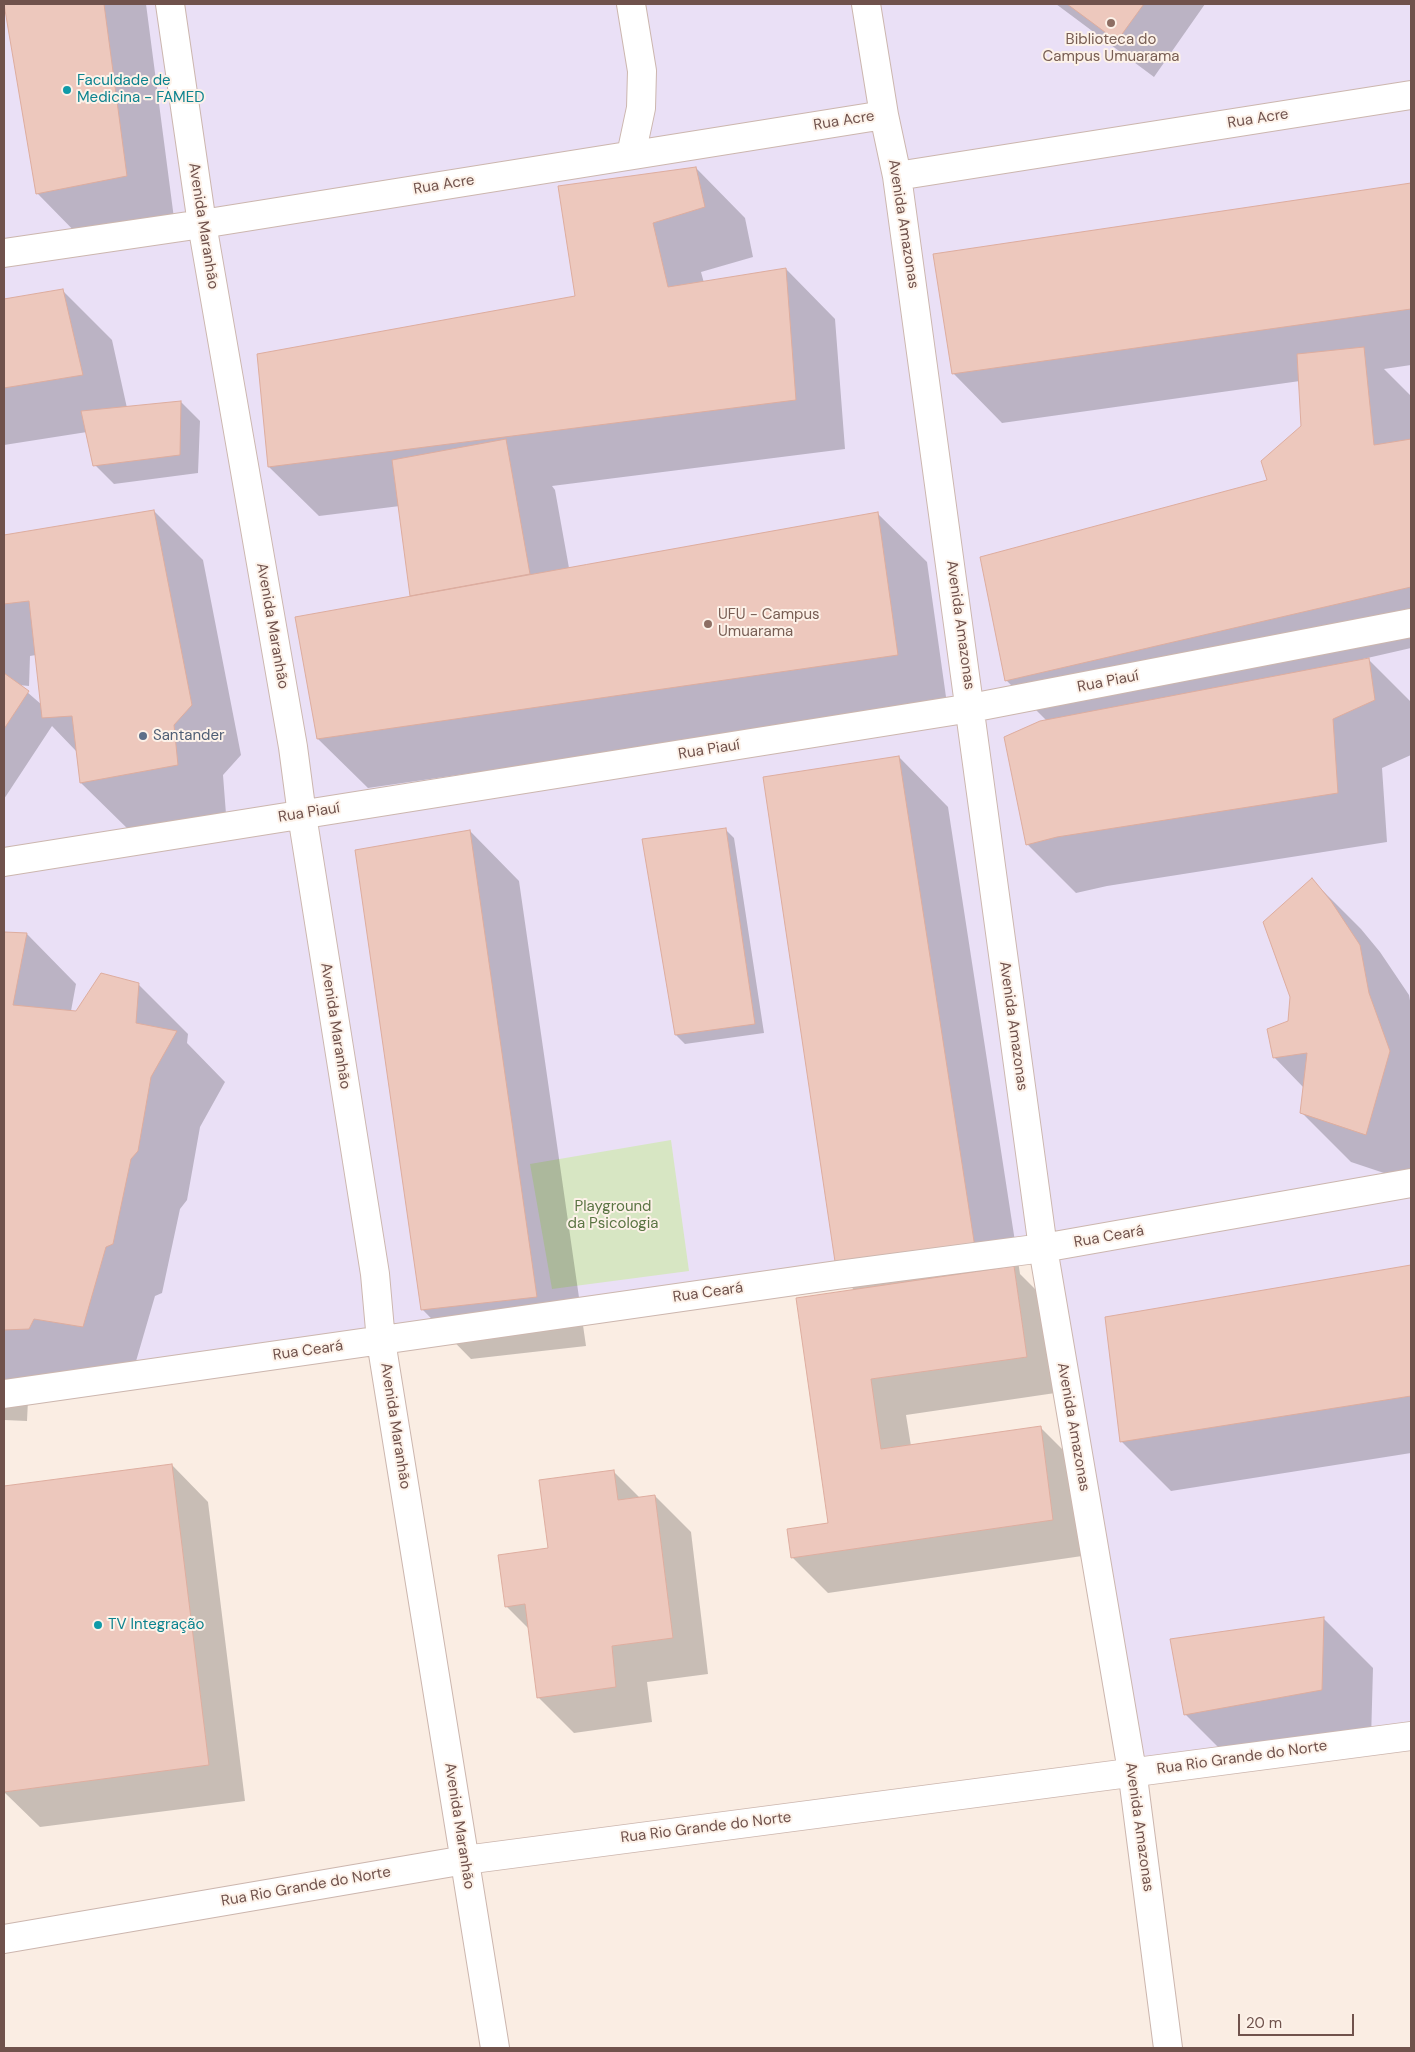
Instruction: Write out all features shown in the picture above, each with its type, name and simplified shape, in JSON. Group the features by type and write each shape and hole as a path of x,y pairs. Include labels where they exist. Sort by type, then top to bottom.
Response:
{"street":[{"name":"Avenida Maranhão","path":"170,4 202,224 293,747 374,1274 381,1341 495,2048"},
{"path":"631,4 642,71 641,108 631,155"},
{"name":"Avenida Amazonas","path":"866,4 884,115 897,176 971,708 1043,1248 1132,1772 1168,2048"},
{"name":"Rua Acre","path":"897,176 1411,94"},
{"name":"Rua Acre","path":"4,253 202,224 884,115"},
{"name":"Rua Piauí","path":"4,862 971,708 1411,624"},
{"name":"Rua Ceará","path":"4,1394 847,1273 1043,1248 1411,1183"},
{"name":"Rua Rio Grande do Norte","path":"4,1939 465,1860 1411,1736"}],"shaded area":[{"name":"UFU - Campus Umuarama","path":"4,4 1411,4 1411,1734 1127,1772 1044,1244 4,1393"}],"green space":[{"name":"Playground da Psicologia","path":"671,1140 689,1271 552,1289 530,1164"}],"building":[{"name":"Faculdade de Medicina - FAMED","path":"4,4 104,4 127,176 36,194"},
{"name":"Biblioteca do Campus Umuarama","path":"1067,4 1144,4 1117,41"},
{"path":"696,167 705,207 653,223 668,287 786,268 796,400 268,467 257,354 575,296 558,186"},
{"path":"1411,183 1411,309 952,374 933,254"},
{"path":"63,289 83,375 4,388 4,299"},
{"path":"1364,347 1374,445 1411,439 1411,587 1005,681 980,557 1267,480 1261,461 1301,426 1297,354"},
{"path":"181,401 180,455 93,466 81,411"},
{"path":"506,439 530,574 410,596 392,460"},
{"path":"154,510 192,705 174,725 178,765 80,783 72,716 42,718 29,601 4,604 4,535"},
{"path":"878,512 898,655 317,739 295,617"},
{"path":"1369,658 1375,700 1333,719 1338,793 1057,837 1026,845 1004,737 1040,721"},
{"path":"4,673 29,691 4,729"},
{"path":"899,756 976,1254 837,1275 763,777"},
{"path":"726,828 755,1024 675,1035 642,839"},
{"path":"470,830 537,1297 421,1310 355,850"},
{"path":"1312,878 1331,901 1360,945 1369,993 1390,1051 1366,1135 1300,1113 1307,1053 1273,1058 1267,1029 1288,1021 1290,997 1263,922"},
{"path":"4,932 27,933 13,1005 76,1011 101,973 139,983 136,1023 177,1031 151,1077 138,1151 131,1159 113,1244 106,1247 83,1327 34,1319 29,1329 4,1330"},
{"path":"1411,1265 1411,1396 1120,1442 1105,1317"},
{"path":"1014,1266 1027,1357 871,1379 881,1449 1041,1426 1053,1520 791,1558 787,1529 828,1523 796,1298"},
{"name":"TV Integração","path":"172,1464 209,1765 4,1792 4,1486"},
{"path":"614,1470 618,1500 655,1495 673,1638 612,1646 616,1687 537,1698 525,1604 505,1607 498,1555 548,1548 539,1480"},
{"path":"1324,1617 1322,1690 1184,1715 1170,1639"}],"place":[{"name":"Biblioteca do Campus Umuarama","path":"1111,23"},
{"name":"Faculdade de Medicina - FAMED","path":"67,90"},
{"name":"UFU - Campus Umuarama","path":"708,624"},
{"name":"Santander","path":"143,736"},
{"name":"TV Integração","path":"98,1625"}]}
